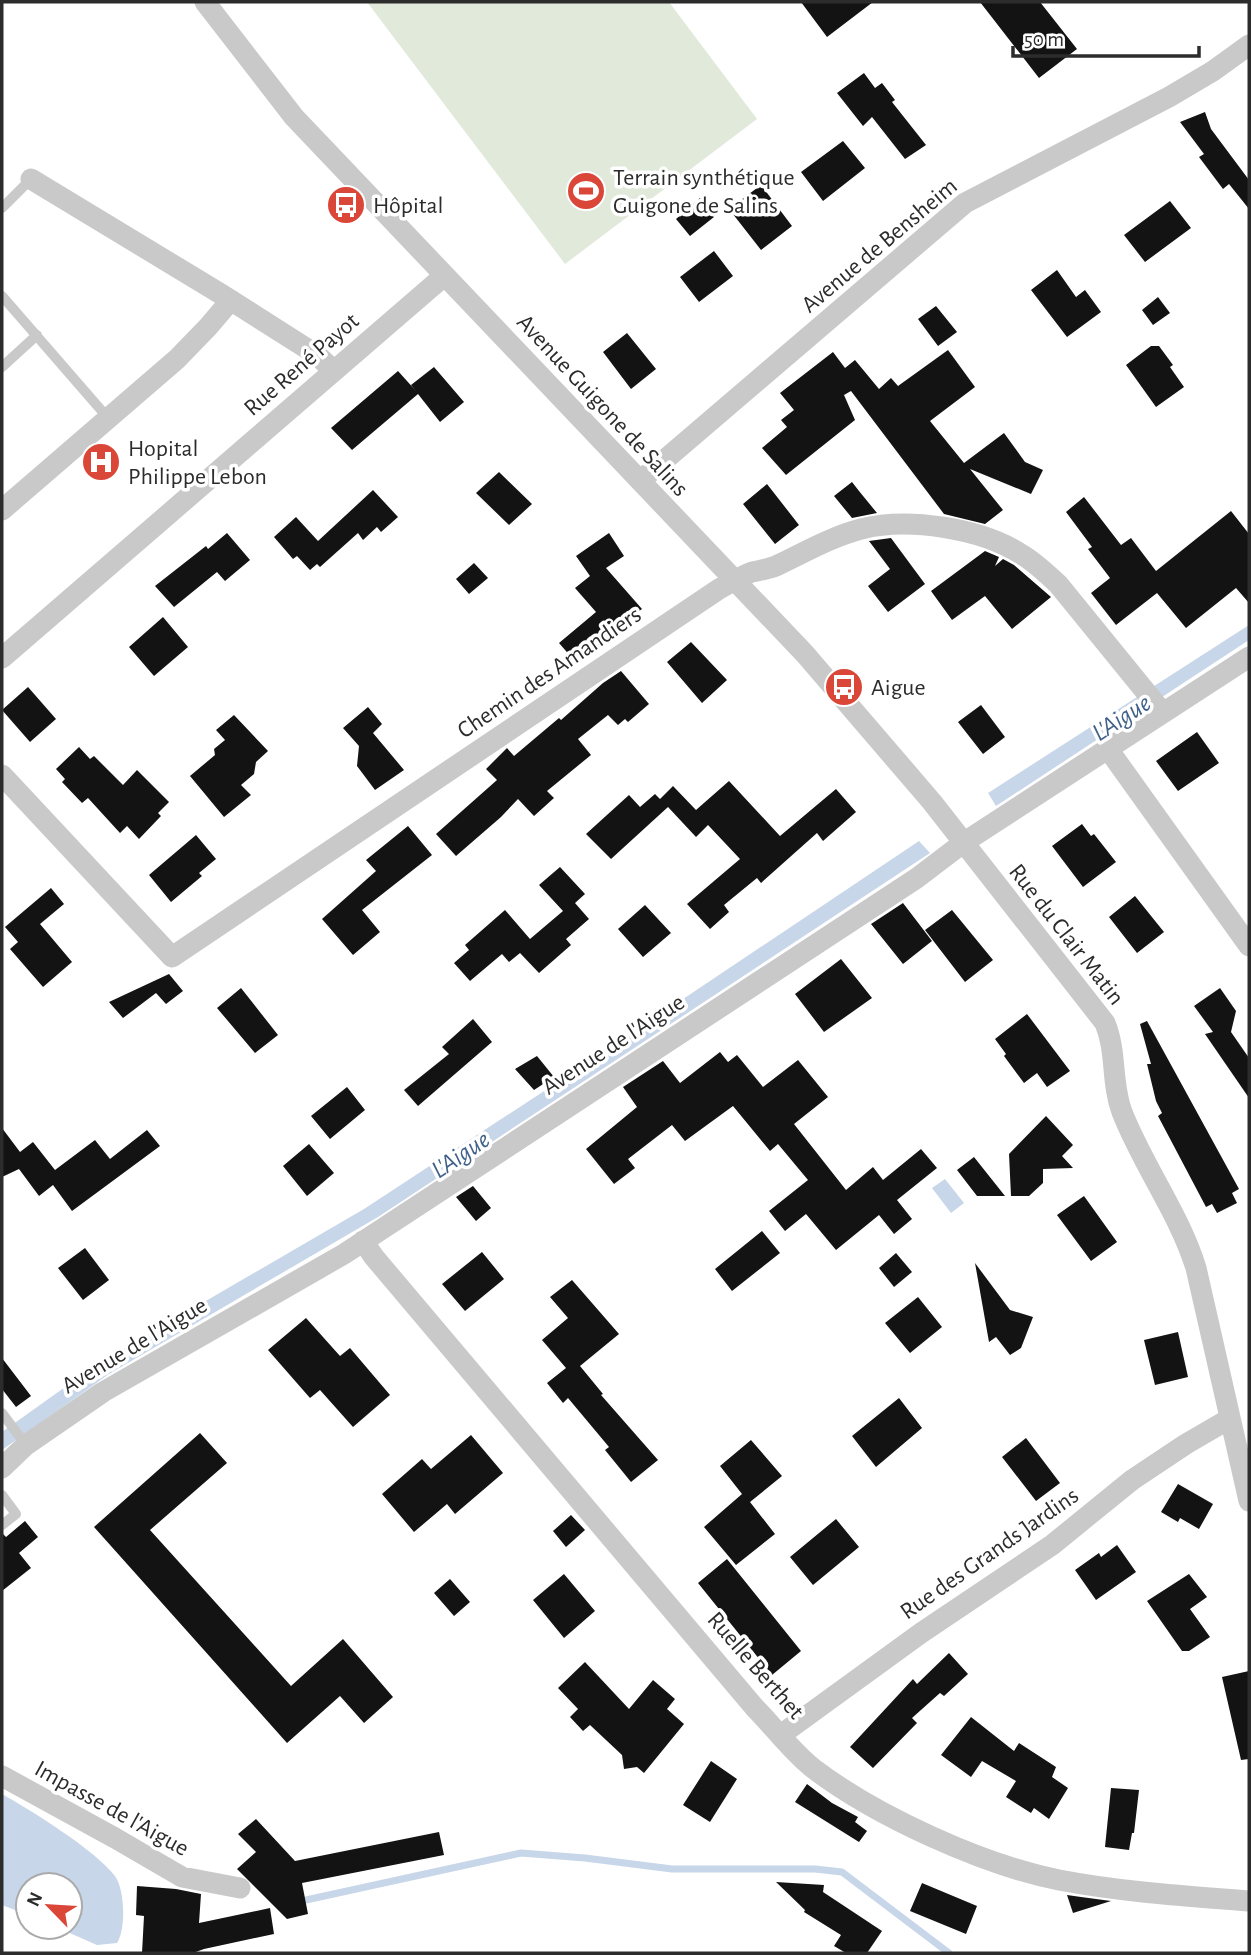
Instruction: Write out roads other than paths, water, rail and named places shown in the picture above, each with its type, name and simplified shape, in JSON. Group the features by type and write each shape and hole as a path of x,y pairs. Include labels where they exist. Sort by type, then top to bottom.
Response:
{"street":[{"name":"Avenue Guigone de Salins","path":"205,2 295,117 805,654 959,839"},
{"name":"Avenue de Bensheim","path":"640,481 965,203 1169,97 1213,71 1249,45"},
{"path":"31,179 230,300 317,355 334,370"},
{"name":"Rue René Payot","path":"2,658 444,276"},
{"path":"7,502 177,359 230,300"},
{"name":"Chemin des Amandiers","path":"2,775 172,957 733,581 775,567 811,547 862,529 904,524 940,527 986,537 1020,553 1058,584 1155,702"},
{"name":"Avenue de l'Aigue","path":"2,1468 26,1445 103,1391 363,1241 917,878 959,839 1108,749 1155,702 1249,657"},
{"path":"1108,749 1249,946"},
{"name":"Rue du Clair Matin","path":"959,839 1105,1023 1114,1051 1114,1080 1121,1109 1188,1242 1249,1501"},
{"name":"Ruelle Berthet","path":"363,1241 746,1697 812,1767 911,1826 1015,1868 1059,1880 1102,1887 1249,1901"},
{"name":"Rue des Grands Jardins","path":"782,1734 921,1633 1052,1545 1132,1480 1229,1419"},
{"name":"Impasse de l'Aigue","path":"2,1776 181,1878 240,1888"}],"lane":[{"path":"2,208 31,179"},
{"path":"2,296 108,418"},
{"path":"2,367 37,335"},
{"path":"2,1413 26,1445"},
{"path":"2,1495 16,1514 2,1525"}],"water":[{"name":"L'Aigue","path":"1249,625 1249,640 996,806 988,793"},
{"name":"L'Aigue","path":"919,841 930,853 378,1217 109,1374 2,1450 2,1432 96,1365 364,1209"},
{"path":"945,1179 964,1203 951,1213 932,1188"},
{"path":"2,1794 78,1843 115,1876 121,1890 122,1929 117,1943 97,1945 84,1939 84,1871 14,1871 14,1910 2,1905"}],"waterway":[{"path":"306,1900 521,1853 672,1869 815,1869 842,1872 949,1953"}],"place":[{"name":"Terrain synthétique Guigone de Salins","path":"586,191"},
{"name":"Hôpital","path":"346,205"},
{"name":"Hopital Philippe Lebon","path":"101,462"},
{"name":"Aigue","path":"844,687"}]}
